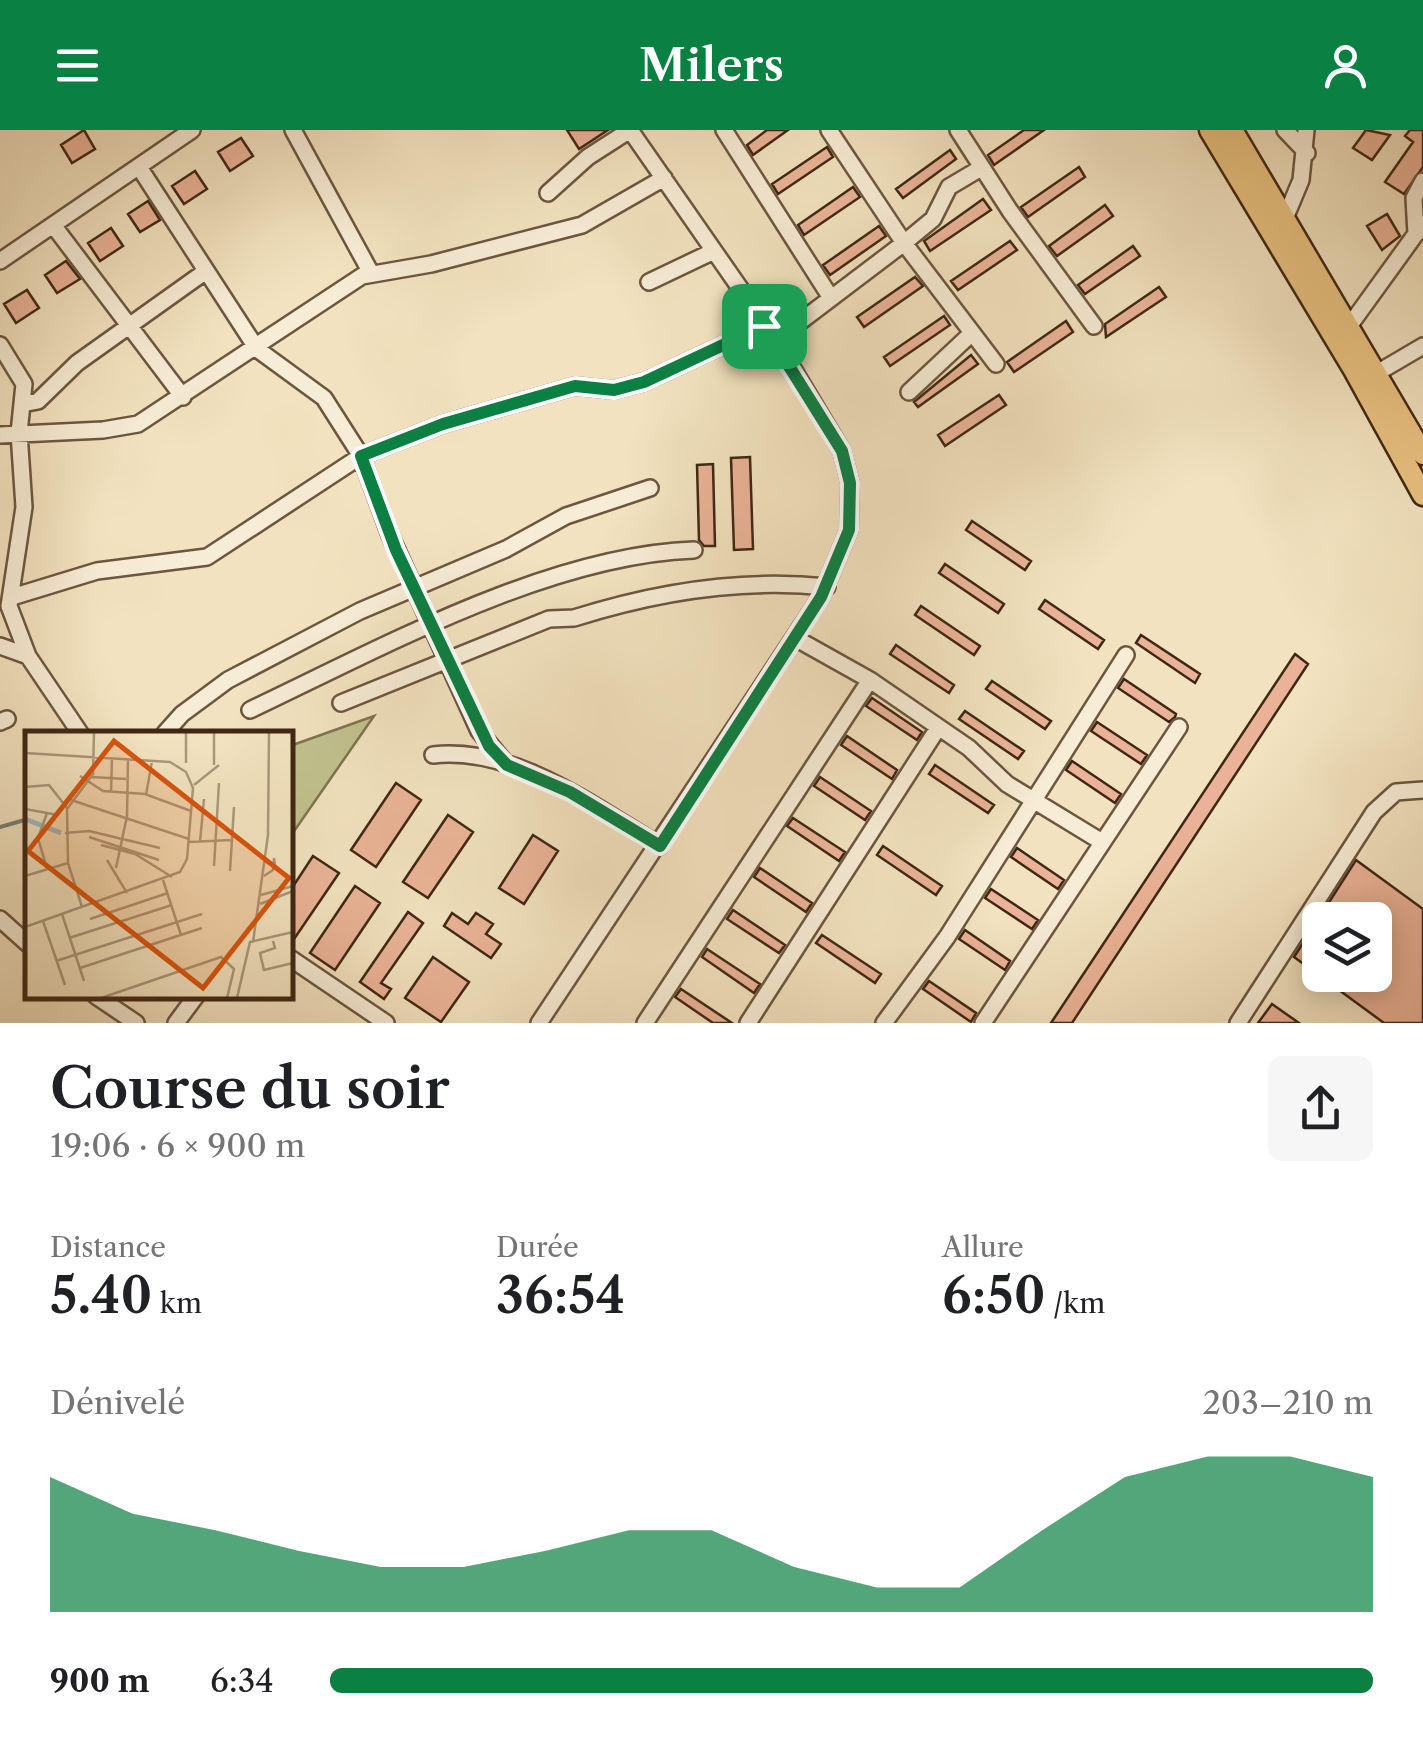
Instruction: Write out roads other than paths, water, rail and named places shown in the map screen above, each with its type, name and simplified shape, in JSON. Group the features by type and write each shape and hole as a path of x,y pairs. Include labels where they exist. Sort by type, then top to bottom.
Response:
{"main road":[{"path":"1210,130 1353,368 1423,495"},
{"path":"1232,130 1423,454"}],"street":[{"path":"0,260 192,130"},
{"path":"293,130 371,273"},
{"path":"539,1023 660,846 827,587 849,530 850,483 835,436 776,340 630,130 588,157 548,193"},
{"path":"724,130 832,298"},
{"path":"829,130 904,243 996,364"},
{"path":"958,130 980,168 1094,326"},
{"path":"1285,130 1307,154"},
{"path":"1286,216 1307,154 1306,130"},
{"path":"139,167 257,349 324,398 361,456 479,731 507,765"},
{"path":"776,340 904,243 932,219 949,187 980,168"},
{"path":"0,435 125,427 183,397 257,349 333,292 371,273 432,264 582,225 664,178"},
{"path":"1350,325 1420,229 1414,198 1423,181"},
{"path":"53,225 183,397"},
{"path":"649,282 714,251"},
{"path":"22,404 44,397 56,378 206,271"},
{"path":"7,604 97,571 208,557 361,456 443,424 575,386 614,390 644,382 764,326"},
{"path":"909,392 972,333"},
{"path":"0,346 23,380 20,433 24,507 7,604 28,656 79,731"},
{"path":"1377,373 1423,346"},
{"path":"167,731 182,714 228,680 414,587 506,549 566,516 650,488"},
{"path":"250,710 483,602 556,577 658,551 694,550"},
{"path":"341,703 549,619 574,618 710,586 754,581 827,587"},
{"path":"794,638 870,680 969,748 1007,784 1102,842"},
{"path":"0,646 28,656"},
{"path":"884,1023 947,937 1126,655"},
{"path":"645,1023 870,680"},
{"path":"983,1023 1179,727"},
{"path":"748,1023 938,728"},
{"path":"433,755 462,752 507,765 570,792 660,846"},
{"path":"1238,1023 1374,812 1396,792 1423,790"},
{"path":"0,920 25,941"},
{"path":"292,959 386,1023"},
{"path":"99,998 136,1023"},
{"path":"176,1023 195,998"}],"waterway":[{"path":"0,827 25,820"}]}
